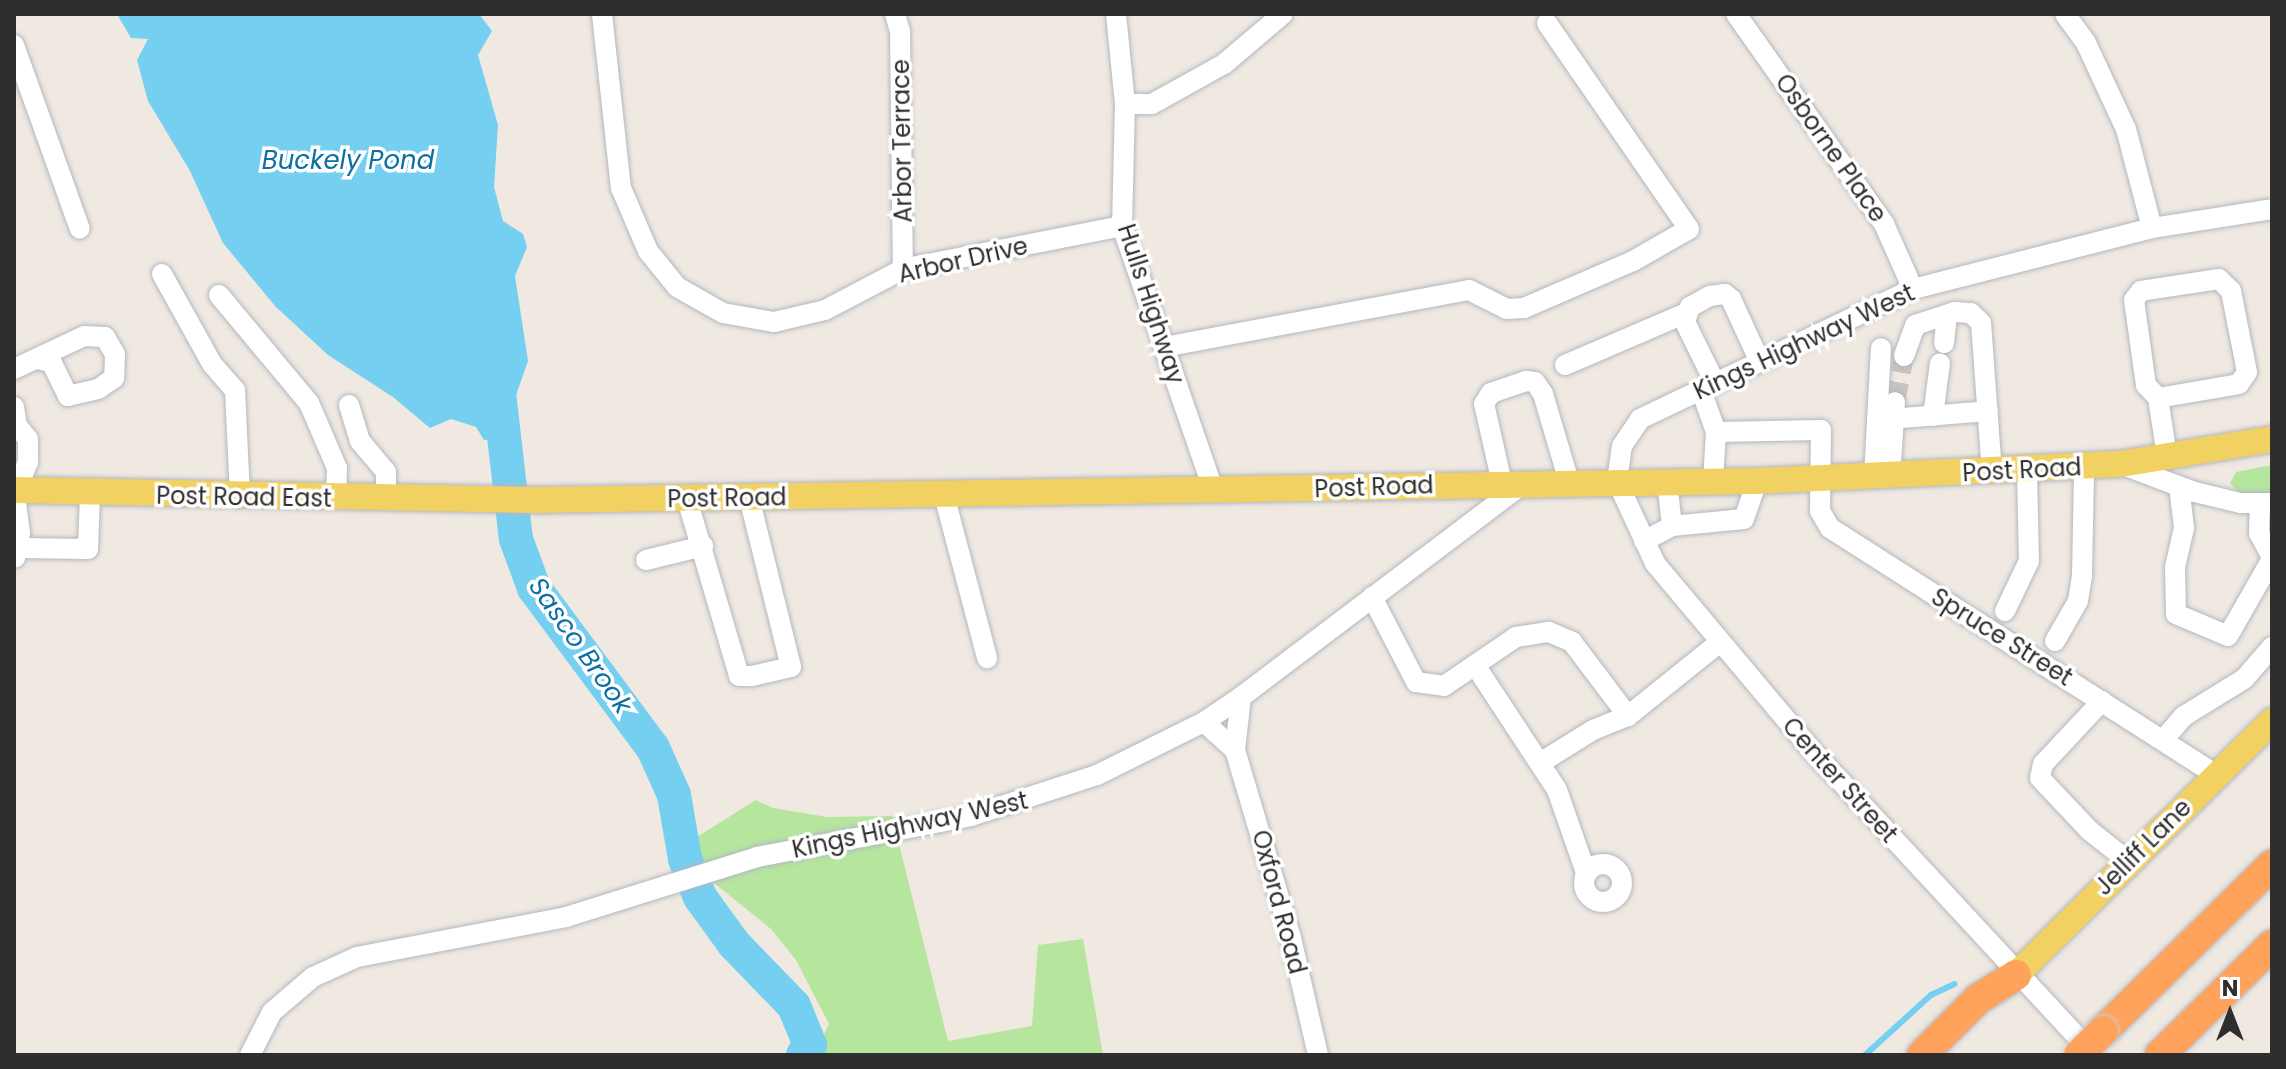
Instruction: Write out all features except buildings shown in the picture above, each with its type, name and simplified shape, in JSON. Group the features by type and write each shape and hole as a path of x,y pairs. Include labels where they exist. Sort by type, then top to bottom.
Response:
{"highway":[{"path":"2079,1055 2099,1043 2272,865"},
{"path":"2160,1055 2272,945"},
{"path":"1922,1055 1978,999 2016,975"}],"main road":[{"name":"Post Road","path":"474,500 1214,492 1514,482 1882,477 2120,464 2272,439"},
{"name":"Post Road East","path":"15,489 240,498 474,500"},
{"name":"Jelliff Lane","path":"2016,975 2272,721"}],"street":[{"name":"Arbor Drive","path":"602,14 621,188 648,251 677,287 723,313 774,322 825,310 903,269 1122,226"},
{"name":"Arbor Terrace","path":"895,14 900,31 903,269"},
{"name":"Hulls Highway","path":"1116,14 1125,104 1122,226 1214,492"},
{"path":"1125,104 1152,104 1224,64 1283,14"},
{"name":"Osborne Place","path":"1736,14 1884,224 1913,289"},
{"path":"2065,14 2086,43 2126,129 2152,228"},
{"path":"1164,347 1469,290 1507,309 1524,308 1633,261 1689,229 1547,23"},
{"path":"14,45 80,229"},
{"name":"Kings Highway West","path":"1617,481 1622,446 1640,419 1913,289 2152,228 2272,209"},
{"path":"162,274 212,364 235,390 240,498"},
{"path":"2158,398 2239,384 2247,372 2231,291 2219,279 2141,291 2134,300 2146,385 2158,398 2167,456"},
{"path":"1565,365 1684,314 1710,296 1725,294 1760,362"},
{"path":"219,295 309,403 337,468 336,499"},
{"path":"1904,356 1915,325 1947,315 1971,313 1981,323 1992,472"},
{"path":"1684,314 1708,387 1716,432 1713,481"},
{"path":"1933,416 1947,315"},
{"path":"1881,348 1888,414 1882,477"},
{"path":"14,369 39,359"},
{"path":"1514,482 1484,404 1491,393 1526,381 1535,382 1543,394 1569,482"},
{"path":"349,405 360,441 386,472 386,499"},
{"path":"1888,414 1933,416 1988,411"},
{"path":"15,421 28,439 28,462 15,489 16,554 88,549 90,494"},
{"name":"Spruce Street","path":"1716,432 1821,430 1820,511 1830,528 2216,775"},
{"path":"2120,464 2179,486 2266,503 2259,533 2272,558 2228,636 2176,614 2175,567 2184,528 2179,486"},
{"path":"2055,641 2078,601 2082,575 2084,466"},
{"path":"2005,611 2029,561 2027,470"},
{"name":"Center Street","path":"1617,481 1655,563 1720,642 2016,975 2099,1043"},
{"path":"1667,481 1672,526"},
{"path":"1644,541 1672,526 1744,519 1757,481"},
{"name":"Kings Highway West","path":"250,1055 272,1012 313,977 357,957 566,917 704,873 1041,796 1204,722 1372,597 1514,482"},
{"path":"944,495 987,658"},
{"path":"687,499 739,676 791,667 749,497"},
{"path":"646,560 703,546"},
{"path":"1372,597 1416,682 1444,686 1529,632 1558,635 1572,642 1628,716"},
{"path":"1540,763 1593,730 1628,716 1720,642"},
{"path":"2163,740 2184,716 2244,679 2272,647"},
{"path":"1475,665 1557,790 1586,873"},
{"name":"Oxford Road","path":"1241,697 1235,750 1291,938 1318,1055"},
{"path":"2102,701 2043,764 2040,778 2090,831 2128,861"},
{"path":"1204,722 1235,750"}],"green space":[{"path":"2272,465 2272,499 2238,492 2230,483 2236,472"},
{"path":"756,800 773,808 827,817 892,816 948,1041 1032,1026 1038,945 1083,939 1103,1055 814,1055 829,1024 796,960 771,929 714,883 692,840"}],"water":[{"name":"Buckely Pond","path":"117,14 479,14 492,31 478,55 498,125 494,187 503,221 523,234 527,247 515,276 528,361 501,438 484,440 476,427 451,419 430,428 393,397 328,355 275,306 223,243 190,171 148,101 137,60 148,39 131,38"}],"waterway":[{"name":"Sasco Brook","path":"499,393 516,539 534,588 653,748 674,795 685,859 700,897 734,944 794,1006 810,1045 803,1055"},
{"path":"1865,1055 1931,995 1955,984"}],"tunnel":[{"path":"1895,402 1904,356"}]}
